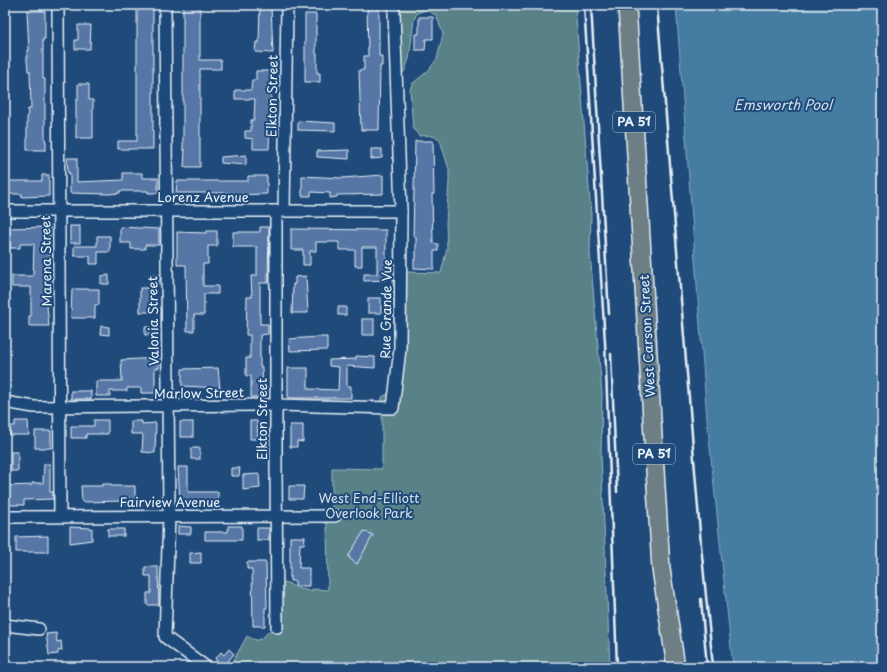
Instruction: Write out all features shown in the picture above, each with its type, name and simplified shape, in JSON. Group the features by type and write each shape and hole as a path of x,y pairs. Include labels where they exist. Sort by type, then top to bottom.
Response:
{"main road":[{"name":"West Carson Street","path":"626,5 661,569 676,667"}],"street":[{"name":"Marena Street","path":"58,5 60,516"},
{"name":"Valonia Street","path":"165,5 169,516 165,638 206,667"},
{"name":"Elkton Street","path":"277,627 276,405 280,211 287,5"},
{"name":"Rue Grande Vue","path":"393,408 400,349 401,210 394,12"},
{"name":"Lorenz Avenue","path":"5,211 401,210"},
{"name":"Marlow Street","path":"5,402 34,407 276,405 393,408"},
{"name":"Fairview Avenue","path":"5,517 335,516"},
{"path":"5,625 39,629"}],"green space":[{"name":"West End-Elliott Overlook Park","path":"396,5 575,5 591,214 590,253 602,393 601,453 610,667 230,667 247,636 257,640 274,629 279,586 283,582 312,592 312,589 328,590 327,524 325,523 332,511 332,468 382,469 382,397 388,394 392,385 394,343 393,275 408,272 441,273 447,248 446,223 449,169 440,140 430,136 419,136 413,128 410,90 412,84 428,71 437,59 443,34 436,15 426,10 417,13 414,20 409,59 404,72 401,73 399,15"}],"water":[{"name":"Emsworth Pool","path":"676,5 882,5 882,667 733,667 707,419"}],"building":[{"path":"137,5 153,5 153,149 118,149 118,141 137,141"},
{"path":"183,5 200,5 200,60 221,60 221,69 200,69 200,167 184,167"},
{"path":"260,5 271,5 273,53 255,52 256,42 259,43"},
{"path":"367,5 379,5 379,56 382,56 382,66 380,66 379,130 361,130 359,70 364,70 364,56 368,56"},
{"path":"27,11 45,11 43,79 45,79 46,150 27,150 28,109 31,109 30,71 28,71 27,60 27,51 29,51"},
{"path":"305,14 316,14 317,73 320,73 320,82 305,82"},
{"path":"419,17 433,17 433,39 426,39 425,50 415,50 415,34 419,34"},
{"path":"78,25 91,25 90,49 75,49 75,40 78,40"},
{"path":"256,71 272,71 269,149 253,149 253,139 245,138 245,131 251,131 251,120 254,120 255,99 235,99 235,90 251,90 252,80 256,80"},
{"path":"78,84 89,84 89,100 93,100 93,138 76,138 76,100 78,100"},
{"path":"298,121 335,123 335,131 298,130"},
{"path":"415,141 433,141 433,243 438,244 438,251 434,251 434,269 414,268 414,259 416,259 416,237 413,237"},
{"path":"371,149 382,149 382,158 371,159"},
{"path":"349,150 349,159 317,157 317,151"},
{"path":"246,155 246,165 221,163 221,157"},
{"path":"67,158 77,158 77,182 123,180 123,173 142,173 142,178 158,178 158,193 148,193 148,191 119,191 120,193 109,194 70,193 70,173 68,173"},
{"path":"42,175 49,175 49,196 22,197 22,194 5,194 5,181 42,181"},
{"path":"383,175 383,194 337,195 337,197 330,198 330,193 311,192 311,196 302,196 302,176 342,178"},
{"path":"248,176 267,176 267,194 230,195 230,193 176,193 177,181 248,181"},
{"path":"70,226 80,226 80,243 70,243"},
{"path":"50,227 49,266 44,266 45,296 49,326 29,326 29,316 31,316 31,287 12,287 12,276 33,276 34,244 20,244 20,248 10,248 9,228"},
{"path":"120,227 159,229 159,245 145,245 145,249 131,249 131,243 120,243"},
{"path":"260,227 269,227 268,283 260,283 260,324 268,324 268,334 260,335 260,367 262,367 263,397 251,397 251,376 246,376 246,358 250,358 250,335 246,335 247,297 252,297 251,276 257,276 257,247 233,247 233,232 260,232"},
{"path":"291,229 386,230 386,280 364,281 364,274 377,274 377,247 362,247 362,266 355,266 355,250 339,250 339,242 316,242 316,251 310,251 310,265 303,265 303,250 291,250"},
{"path":"206,231 217,231 217,246 208,246 208,264 203,264 203,286 218,286 218,294 204,294 204,315 194,315 194,331 187,331 186,265 177,265 177,232 206,233"},
{"path":"97,236 110,236 110,252 98,252 98,264 90,264 90,256 74,256 74,246 97,246"},
{"path":"109,275 109,284 101,284 101,276"},
{"path":"149,275 159,275 159,284 149,284"},
{"path":"306,276 308,313 292,313 293,284 295,284 295,277"},
{"path":"140,288 151,288 151,312 140,312"},
{"path":"72,289 99,289 99,305 95,305 95,318 71,318"},
{"path":"368,298 381,298 381,313 368,313"},
{"path":"338,307 346,307 346,315 338,315"},
{"path":"362,319 374,319 374,335 362,335"},
{"path":"101,326 109,327 109,335 100,334"},
{"path":"145,327 158,327 158,335 145,335"},
{"path":"327,337 327,350 290,351 289,339"},
{"path":"356,356 375,357 375,368 347,366 347,386 351,386 351,398 288,398 288,368 308,368 308,389 338,390 339,367 329,366 329,360 356,359"},
{"path":"159,358 159,368 155,368 155,393 141,393 141,388 127,388 127,391 110,391 110,396 96,396 96,381 122,381 121,360"},
{"path":"218,368 220,388 182,386 182,369"},
{"path":"71,391 91,391 91,399 71,399"},
{"path":"94,420 108,420 108,434 86,434 86,438 71,438 71,426 94,426"},
{"path":"15,421 28,421 29,435 10,435 10,426 15,426"},
{"path":"131,421 142,421 142,424 156,423 155,453 142,452 143,436 142,434 131,434"},
{"path":"250,421 257,421 258,439 250,439"},
{"path":"180,422 193,422 193,437 180,437"},
{"path":"290,425 303,425 303,442 297,441 297,447 290,447"},
{"path":"35,431 51,431 51,448 35,448"},
{"path":"191,448 200,448 200,459 191,459"},
{"path":"11,452 18,452 18,471 11,471"},
{"path":"44,464 50,464 50,492 53,492 53,499 24,500 24,505 5,505 5,486 43,483"},
{"path":"178,467 188,467 188,492 218,492 218,504 180,502"},
{"path":"231,468 240,468 239,476 231,476"},
{"path":"259,474 260,488 243,490 243,475"},
{"path":"102,484 111,484 111,486 135,486 135,504 125,504 125,501 82,502 81,486 102,486"},
{"path":"289,486 304,486 303,499 289,499"},
{"path":"178,526 191,527 191,534 178,534"},
{"path":"228,526 242,526 242,540 205,540 205,532 228,532"},
{"path":"70,527 92,528 92,540 70,543"},
{"path":"257,528 269,528 269,540 257,540"},
{"path":"108,529 124,529 124,536 108,536"},
{"path":"364,531 373,535 357,564 349,558 349,555"},
{"path":"48,536 48,552 16,552 16,537"},
{"path":"290,537 305,537 304,544 300,544 299,568 309,568 309,586 295,586 295,581 290,581"},
{"path":"201,552 201,563 190,563 190,553"},
{"path":"247,562 266,562 267,608 265,608 265,626 253,626 252,569 247,569"},
{"path":"145,567 158,567 159,605 147,605 147,593 151,593 151,576 145,576"},
{"path":"56,633 57,642 61,641 62,650 58,651 58,654 49,655 46,634"},
{"path":"229,649 234,654 224,666 215,659 221,652 224,655"}],"railway":[{"path":"584,5 605,342 617,667"},
{"path":"591,5 609,314"},
{"path":"657,5 701,545 713,667"},
{"path":"611,354 617,492"},
{"path":"701,599 707,667"}]}
